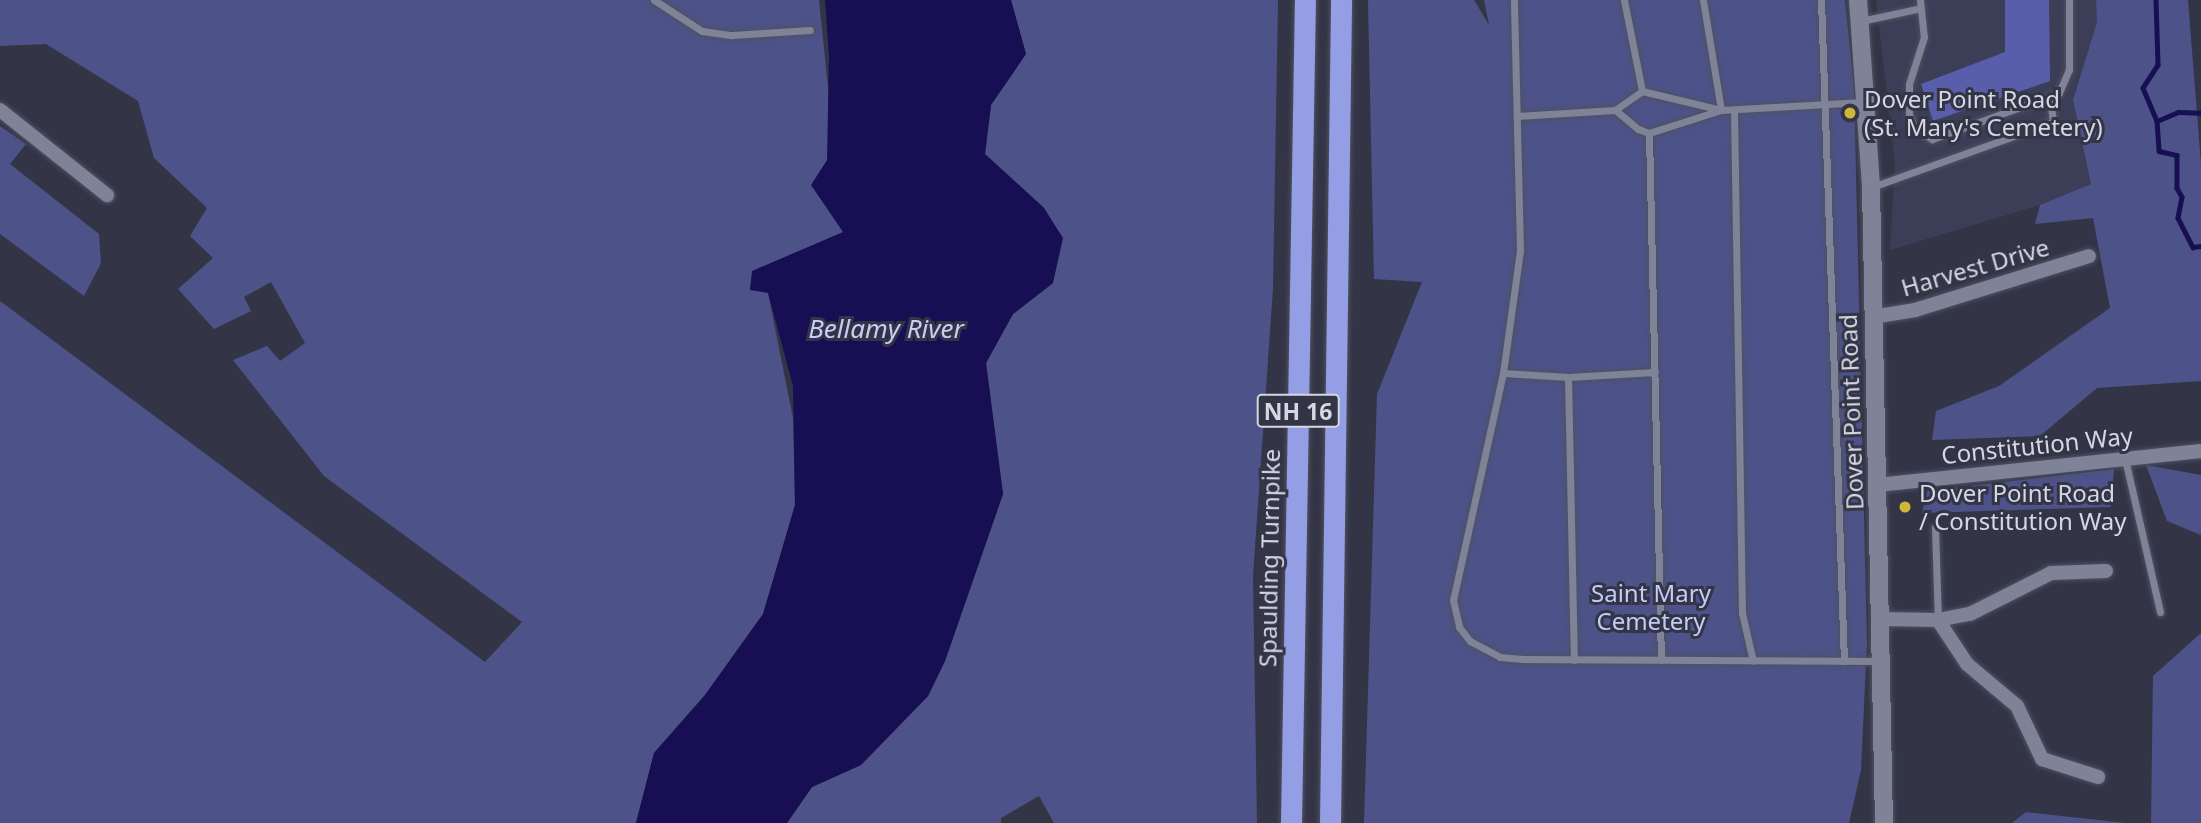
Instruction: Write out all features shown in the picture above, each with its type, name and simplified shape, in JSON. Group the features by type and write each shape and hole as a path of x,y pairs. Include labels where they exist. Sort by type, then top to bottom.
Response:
{"highway":[{"name":"Spaulding Turnpike","path":"1292,823 1305,0"},
{"name":"NH 16","path":"1330,823 1341,0"}],"main road":[{"name":"Dover Point Road","path":"1858,0 1871,187 1884,823"},
{"path":"1871,823 1882,787"}],"street":[{"path":"0,110 107,195"},
{"name":"Harvest Drive","path":"1872,317 1915,310 2089,256"},
{"name":"Constitution Way","path":"1877,485 2201,451"},
{"path":"1881,619 1938,620 1970,614 2050,573 2106,571"},
{"path":"1938,620 1967,664 2017,706 2042,759 2098,777"}],"lane":[{"path":"654,0 702,31 732,35 810,30"},
{"path":"1514,0 1521,250 1503,373 1458,572 1453,614 1470,641 1492,654 1574,660 1881,661"},
{"path":"1624,0 1642,91"},
{"path":"1703,0 1721,110"},
{"path":"1821,0 1828,106 1844,661"},
{"path":"1860,21 1921,4 1924,37 1908,99 1914,127 1922,135 1944,138 2050,98 2065,83 2068,70 2069,0"},
{"path":"1517,116 1615,110 1642,91 1721,110 1828,106 1867,101"},
{"path":"1871,187 2053,122 2050,98"},
{"path":"1615,110 1649,133"},
{"path":"1649,133 1721,110"},
{"path":"1734,110 1742,613 1752,661"},
{"path":"1649,133 1661,660"},
{"path":"1503,373 1568,377 1655,372"},
{"path":"1568,377 1574,660"},
{"path":"2125,459 2160,612"},
{"path":"1935,527 1938,620"}],"shaded area":[{"path":"1876,0 2096,0 2097,22 2073,100 2091,184 2040,205 1890,250 1895,164"}],"green space":[{"path":"0,0 819,0 843,232 768,293 793,418 795,505 763,614 705,695 654,753 636,823 0,823 0,301 485,662 522,622 324,476 233,360 267,346 280,361 305,343 271,282 244,297 251,311 214,329 178,289 213,258 190,236 207,208 154,158 138,101 46,44 0,46"},
{"path":"1011,0 1278,0 1273,288 1253,576 1257,823 1054,823 1039,796 1001,818 1001,823 787,823 812,787 861,765 928,696 945,661 1003,494 986,363 1013,314 1053,283 1044,208 985,154 991,105 1026,54"},
{"name":"Saint Mary Cemetery","path":"1368,0 1474,0 1489,25 1484,0 1845,0 1854,88 1867,643 1861,770 1849,823 1364,823 1377,394 1422,282 1374,279"},
{"path":"2096,0 2188,0 2201,164 2201,381 2097,388 2040,436 1932,440 1936,411 1999,386 2110,308 2093,218 2035,224 2040,205 2091,184 2073,100 2097,22"},
{"path":"0,126 26,144 10,164 99,234 101,263 84,296 0,234"},
{"path":"2146,465 2201,475 2201,535 2167,521"},
{"path":"2114,469 2111,507 1922,513 1927,491"},
{"path":"2201,633 2201,823 2151,823 2153,676"},
{"path":"2026,812 2125,823 2012,823"}],"water":[{"name":"Bellamy River","path":"825,0 1011,0 1026,54 991,105 985,154 1044,208 1063,238 1053,283 1013,314 986,363 1003,494 945,661 928,696 861,765 812,787 787,823 636,823 654,753 705,695 763,614 795,505 793,386 768,293 750,290 752,271 843,232 811,185 827,160 829,56"}],"building":[{"path":"2005,0 2049,0 2050,81 1933,121 1921,84 2005,52"}],"waterway":[{"path":"2156,0 2158,65 2143,88 2157,121 2159,151 2177,155 2177,188 2182,197 2178,218 2193,247 2201,246"},
{"path":"2157,121 2178,112 2201,113"}],"place":[{"name":"Dover Point Road (St. Mary's Cemetery)","path":"1850,113"},
{"name":"Dover Point Road / Constitution Way","path":"1905,507"}]}
